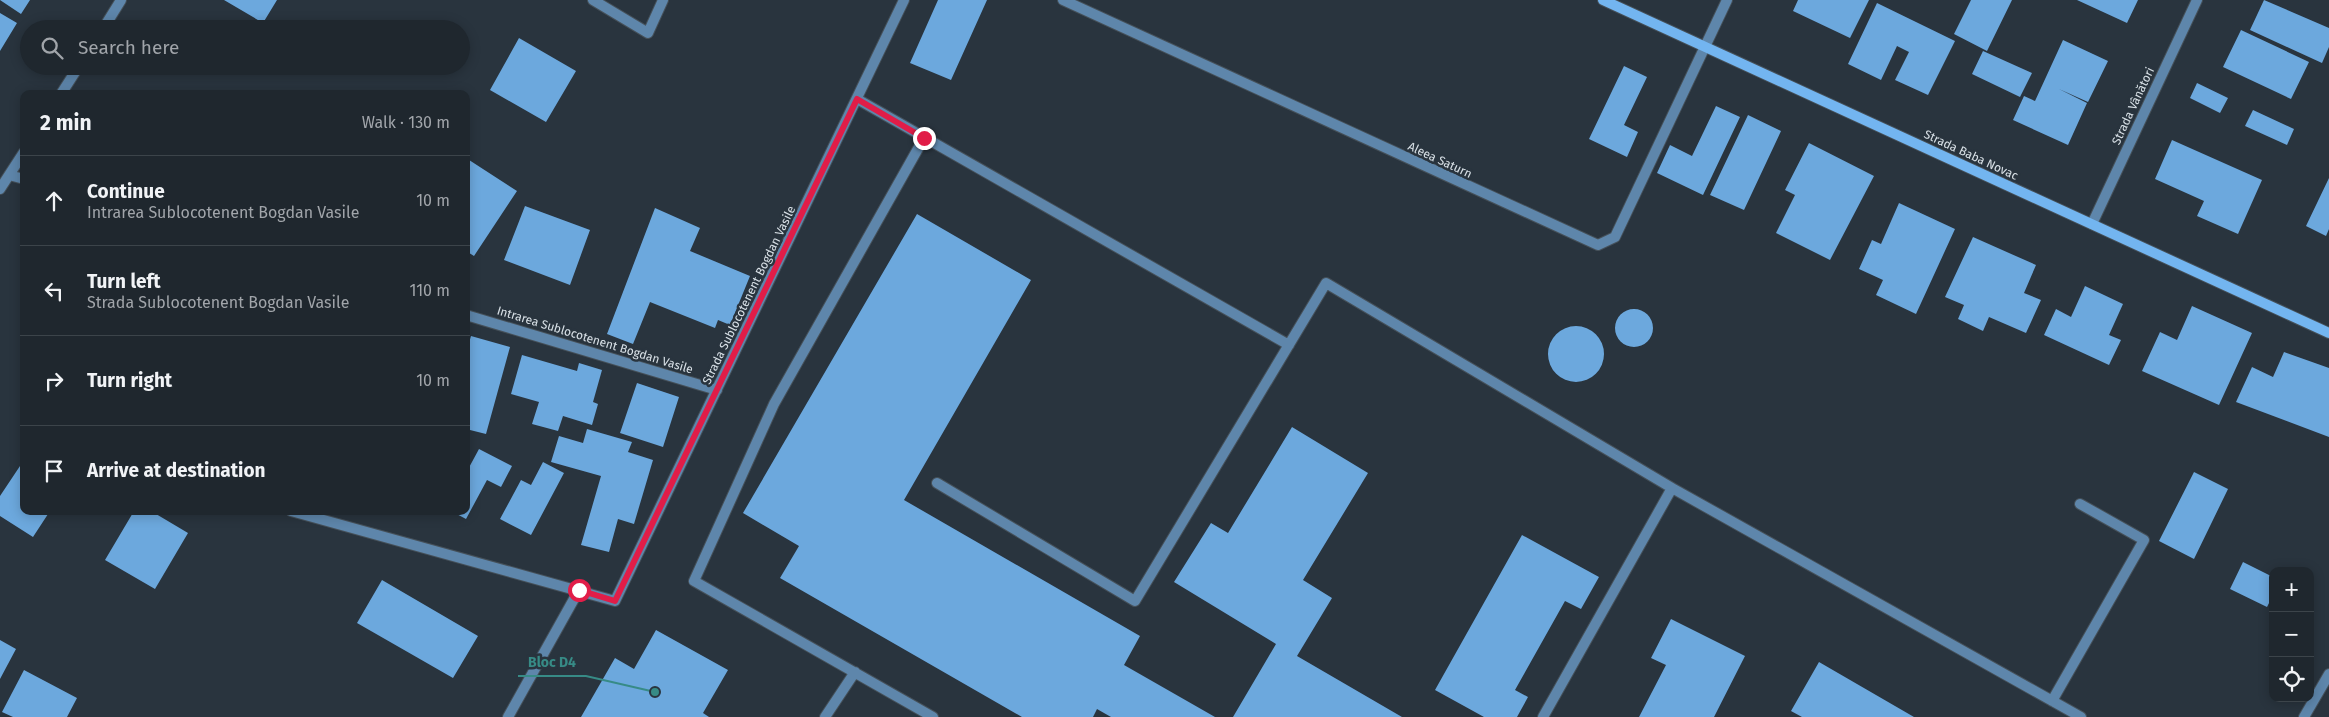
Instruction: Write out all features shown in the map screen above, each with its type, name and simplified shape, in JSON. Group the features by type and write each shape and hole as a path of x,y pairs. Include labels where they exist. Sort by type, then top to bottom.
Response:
{"main road":[{"name":"Strada Baba Novac","path":"1603,0 2329,333"}],"street":[{"path":"109,20 121,0"},
{"path":"594,0 648,33 663,0"},
{"name":"Strada Sublocotenent Bogdan Vasile","path":"579,590 615,601 904,0"},
{"name":"Aleea Saturn","path":"1063,0 1598,245 1615,237 1727,0"},
{"name":"Strada Vânători","path":"2092,224 2197,0"},
{"path":"64,90 73,75"},
{"path":"857,99 1289,345"},
{"path":"924,138 774,404 694,581 933,717"},
{"path":"0,189 20,158"},
{"path":"9,175 20,179"},
{"path":"937,483 1135,601 1326,283 1672,488 2081,717"},
{"name":"Intrarea Sublocotenent Bogdan Vasile","path":"470,316 717,390"},
{"path":"1543,717 1672,488"},
{"path":"2052,701 2144,540 2080,504"},
{"path":"306,515 579,590 508,717"},
{"path":"825,717 855,672"},
{"path":"2304,717 2329,674"}],"building":[{"path":"0,0 30,0 21,14"},
{"path":"224,0 277,0 265,20 258,20"},
{"path":"938,0 987,0 951,80 910,63"},
{"path":"1798,0 1869,0 1850,38 1793,11"},
{"path":"1971,0 2012,0 1987,51 1954,34"},
{"path":"2077,0 2138,0 2127,23"},
{"path":"2264,0 2329,28 2329,47 2322,63 2250,30"},
{"path":"1877,3 1955,41 1928,95 1895,80 1909,52 1897,46 1881,80 1848,64"},
{"path":"0,13 17,23 0,51"},
{"path":"2241,30 2309,62 2291,99 2223,67"},
{"path":"519,38 576,71 546,122 490,90"},
{"path":"2063,40 2108,61 2088,102 2059,89 2087,103 2068,145 2013,120 2024,96 2035,101"},
{"path":"1983,51 2032,73 2020,97 1972,74"},
{"path":"1624,66 1647,77 1624,125 1638,132 1627,157 1589,139"},
{"path":"2197,83 2228,98 2220,113 2190,98"},
{"path":"1716,106 1740,117 1703,195 1657,173 1670,145 1692,156"},
{"path":"2253,110 2294,129 2287,145 2245,126"},
{"path":"1748,115 1781,131 1744,210 1710,195"},
{"path":"2172,140 2262,180 2238,234 2197,216 2204,201 2155,179"},
{"path":"1809,143 1874,176 1830,260 1776,233 1795,195 1785,190"},
{"path":"470,161 517,191 474,256 470,254"},
{"path":"2329,178 2329,229 2326,236 2306,226"},
{"path":"1899,203 1955,229 1916,314 1876,295 1883,280 1859,269 1872,240 1881,244"},
{"path":"525,206 590,230 570,285 504,260"},
{"path":"655,208 700,228 690,251 750,276 730,325 718,320 715,328 650,302 633,344 607,334"},
{"path":"917,214 1031,280 904,500 1140,636 1124,665 1215,717 1111,717 1097,709 1093,717 1022,717 780,578 799,546 743,513"},
{"path":"1973,237 2036,265 2024,293 2041,300 2026,333 1989,317 1983,331 1958,319 1964,305 1945,297"},
{"path":"2085,286 2123,304 2109,335 2121,340 2109,365 2044,335 2056,309 2071,317"},
{"path":"2192,306 2252,333 2219,405 2142,371 2160,332 2177,340"},
{"path":"1634,309 1648,314 1653,328 1648,342 1634,347 1620,342 1615,328 1620,314"},
{"path":"1576,326 1587,328 1596,334 1602,343 1604,354 1602,365 1596,374 1587,380 1576,382 1565,380 1556,374 1550,365 1548,354 1550,343 1556,334 1565,328"},
{"path":"471,336 510,347 486,434 470,430"},
{"path":"2284,352 2329,368 2329,437 2236,402 2252,367 2273,377"},
{"path":"522,355 577,371 579,363 602,370 593,402 598,404 592,425 563,416 558,431 532,424 539,402 511,394"},
{"path":"637,383 679,397 663,447 620,433"},
{"path":"1292,427 1368,473 1303,580 1332,598 1297,656 1402,717 1233,717 1276,644 1174,582 1211,523 1228,533"},
{"path":"587,429 632,442 628,452 653,460 634,524 618,519 609,552 581,545 601,476 551,462 559,436 583,443"},
{"path":"479,449 512,466 501,487 487,480 470,512 470,466"},
{"path":"543,462 564,473 531,535 500,519 521,480 531,485"},
{"path":"20,466 20,515 47,515 33,537 0,516 0,496"},
{"path":"2194,472 2228,489 2194,559 2159,541"},
{"path":"132,515 158,515 188,533 155,589 105,560"},
{"path":"458,515 468,515 466,519"},
{"path":"1522,535 1599,577 1581,609 1565,601 1515,690 1528,697 1517,717 1484,717 1435,690"},
{"path":"2243,562 2269,575 2269,603 2267,607 2230,589"},
{"path":"382,580 478,636 453,678 357,623"},
{"path":"1671,619 1745,656 1714,717 1639,717 1666,665 1651,658"},
{"path":"656,630 728,670 703,713 709,717 581,717 615,658 634,669"},
{"path":"0,640 16,649 0,679"},
{"path":"1819,662 1914,717 1802,717 1791,711"},
{"path":"24,670 77,698 67,717 13,717 2,712"}],"place":[{"name":"Bloc D4","path":"655,692"}],"route":[{"path":"579,590 615,601 857,99 924,138"}]}
